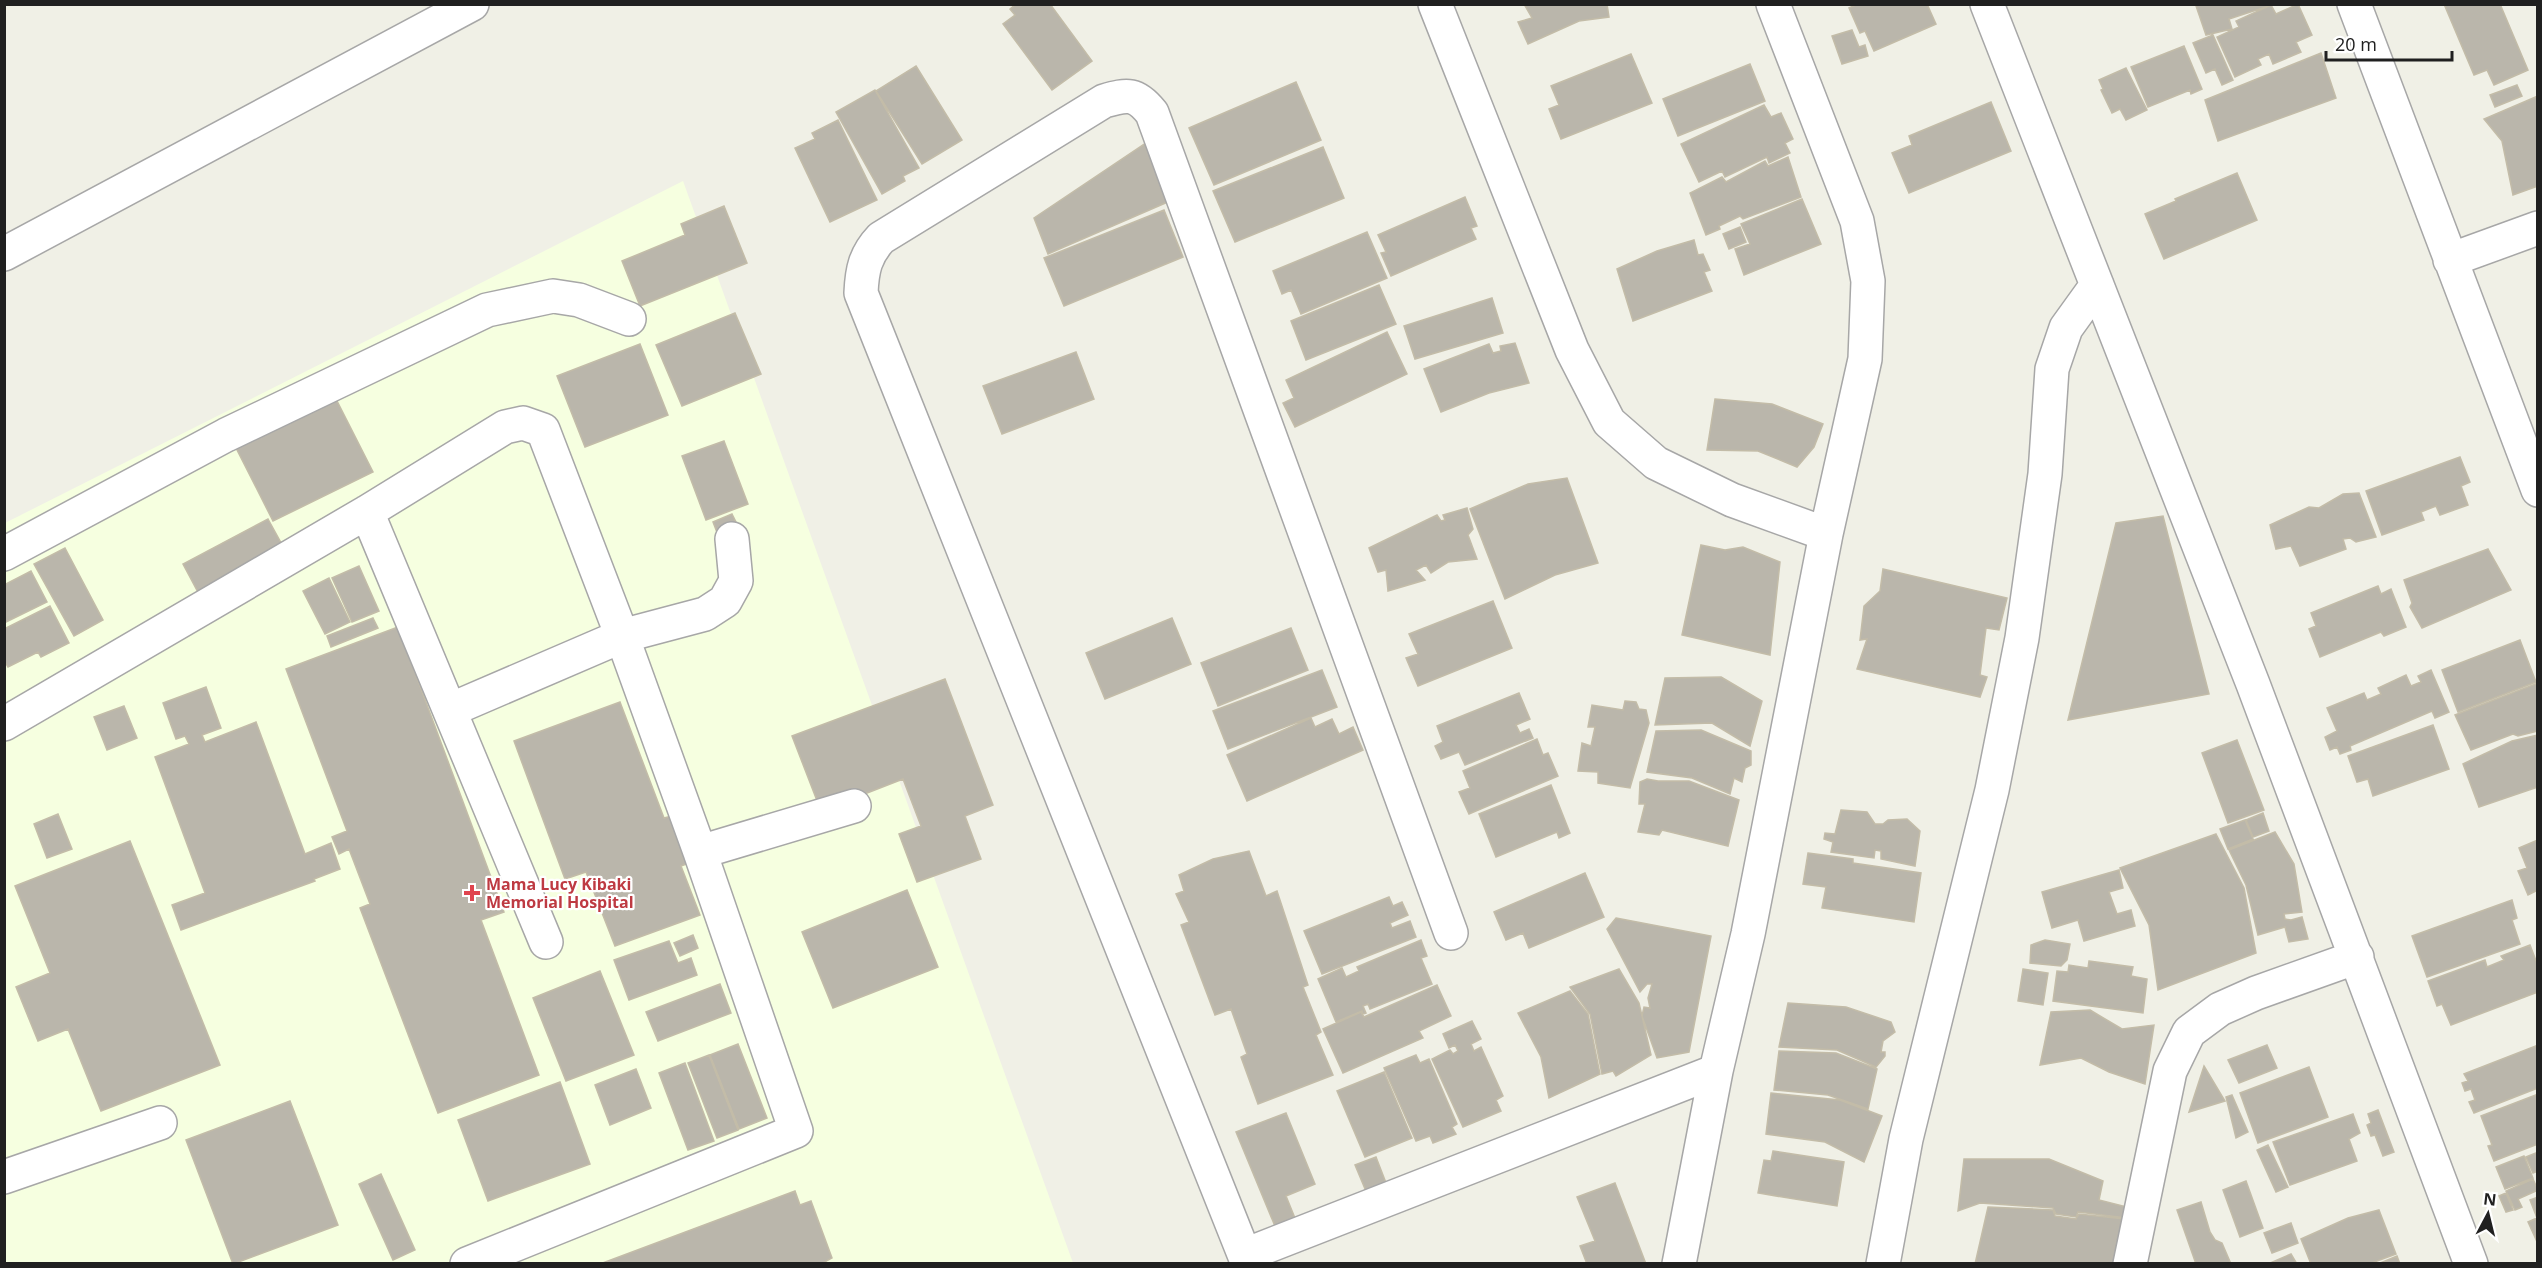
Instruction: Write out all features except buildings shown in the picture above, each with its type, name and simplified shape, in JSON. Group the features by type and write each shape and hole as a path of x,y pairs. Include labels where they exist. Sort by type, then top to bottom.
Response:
{"street":[{"path":"4,254 471,4"},
{"path":"1435,4 1572,350 1609,422 1656,463 1732,500 1826,534"},
{"path":"1679,1263 1716,1071 1748,934 1826,534 1865,359 1868,280 1857,221 1773,4"},
{"path":"1987,4 2357,957 2471,1263"},
{"path":"2354,4 2538,490"},
{"path":"1451,933 1152,113 1142,100 1124,95 1104,101 880,238 868,251 862,270 861,293 1247,1259 1716,1071"},
{"path":"2450,260 2538,228"},
{"path":"1883,1263 1906,1139 1992,790 2022,638 2045,474 2052,369 2066,328 2097,285"},
{"path":"4,554 226,435 488,310 553,296 579,300 629,319"},
{"path":"4,724 367,512 505,427 523,423 543,430 700,852 796,1131 466,1263"},
{"path":"367,512 546,942"},
{"path":"450,710 621,636 705,614 725,601 736,581 732,539"},
{"path":"700,852 854,806"},
{"path":"2130,1263 2170,1071 2189,1032 2220,1009 2256,993 2357,957"},
{"path":"4,1177 160,1124"}],"shaded area":[{"name":"Mama Lucy Kibaki Memorial Hospital","path":"683,181 1073,1263 5,1264 5,523"}],"place":[{"name":"Mama Lucy Kibaki Memorial Hospital","path":"472,893"}]}
